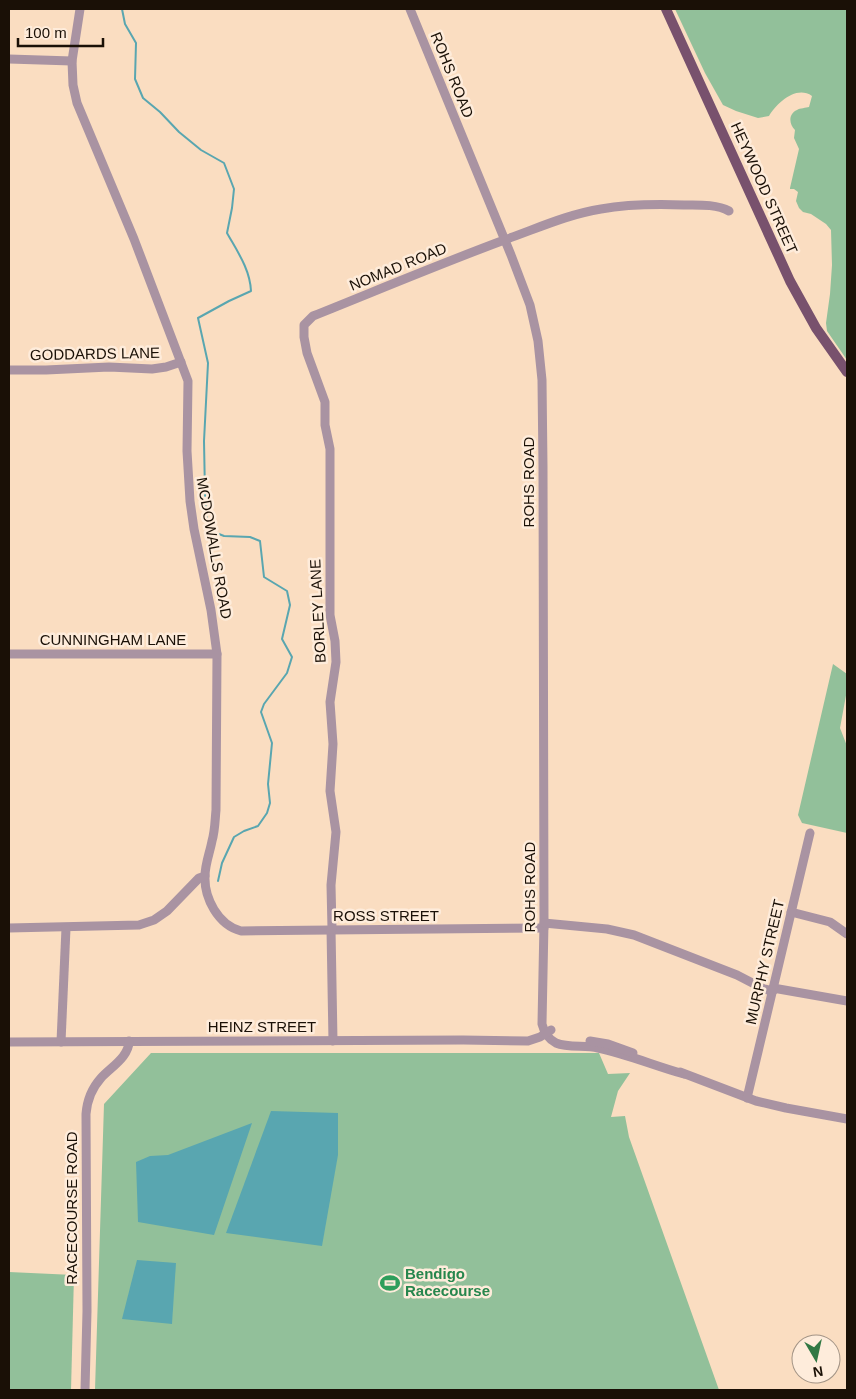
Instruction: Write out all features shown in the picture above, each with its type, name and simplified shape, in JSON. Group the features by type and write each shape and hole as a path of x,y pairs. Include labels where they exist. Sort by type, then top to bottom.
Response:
{"main road":[{"name":"HEYWOOD STREET","path":"666,9 790,281 816,328 847,372"}],"street":[{"name":"MCDOWALLS ROAD","path":"80,9 72,61 73,85 80,109 137,248 188,381 187,451 190,501 211,610 217,654 216,810 214,834 205,876 210,902 220,919 228,926"},
{"name":"ROHS ROAD","path":"410,9 505,240 530,305 538,341 542,380 544,926 542,1020 550,1034"},
{"path":"9,59 72,61"},
{"path":"505,240 584,212 617,206 698,205 719,207 729,211"},
{"name":"NOMAD ROAD","path":"304,325 313,316 505,240"},
{"name":"BORLEY LANE","path":"304,325 307,353 324,402 325,424 330,449 329,590 336,662 330,702 333,744 330,791 336,832 331,885 333,1041"},
{"name":"GODDARDS LANE","path":"9,370 100,367 152,369 181,362"},
{"name":"CUNNINGHAM LANE","path":"9,654 217,654"},
{"name":"MURPHY STREET","path":"747,1098 810,832"},
{"path":"9,928 131,926 147,923 167,911 199,878 205,876"},
{"path":"791,912 830,922 847,934"},
{"name":"ROSS STREET","path":"228,926 234,929 249,931 544,926 607,929 634,935 738,976 764,989 847,1001"},
{"path":"61,1042 66,928"},
{"path":"550,1034 553,1041 563,1045 592,1047 631,1055 747,1098 776,1106 847,1119"},
{"name":"HEINZ STREET","path":"9,1042 490,1040 535,1044 550,1034"},
{"name":"RACECOURSE ROAD","path":"85,1390 87,1105 100,1079 127,1052 130,1041"}],"green space":[{"path":"675,9 847,9 847,360 827,331 826,323 832,265 831,230 826,224 799,208 796,201 798,192 790,189 799,149 794,138 795,130 791,117 798,109 809,107 812,96 806,93 793,94 782,101 769,116 758,118 723,105 705,73"},
{"path":"833,664 847,674 847,690 840,728 847,746 847,833 802,823 798,815"},
{"name":"Bendigo Racecourse","path":"151,1053 599,1053 608,1074 630,1073 618,1091 611,1117 625,1116 629,1137 719,1390 95,1390 104,1104"},
{"path":"9,1272 74,1275 71,1390 9,1390"}],"water":[{"path":"271,1111 338,1113 338,1155 322,1246 226,1233"},
{"path":"252,1123 214,1235 138,1222 136,1162 150,1156 168,1155"},
{"path":"137,1260 176,1263 172,1324 122,1319"}],"waterway":[{"path":"122,9 125,24 136,43 135,79 143,98 201,150 224,163 234,189 227,233 246,268 251,291 198,318 208,363 204,441 206,515 209,530 224,536 250,537 260,541 264,577 287,591 290,605 282,639 292,657 287,673 264,704 261,712 272,743 268,784 270,803 267,813 258,826 234,837 222,863 218,881"}],"place":[{"name":"Bendigo Racecourse","path":"390,1283"}]}
